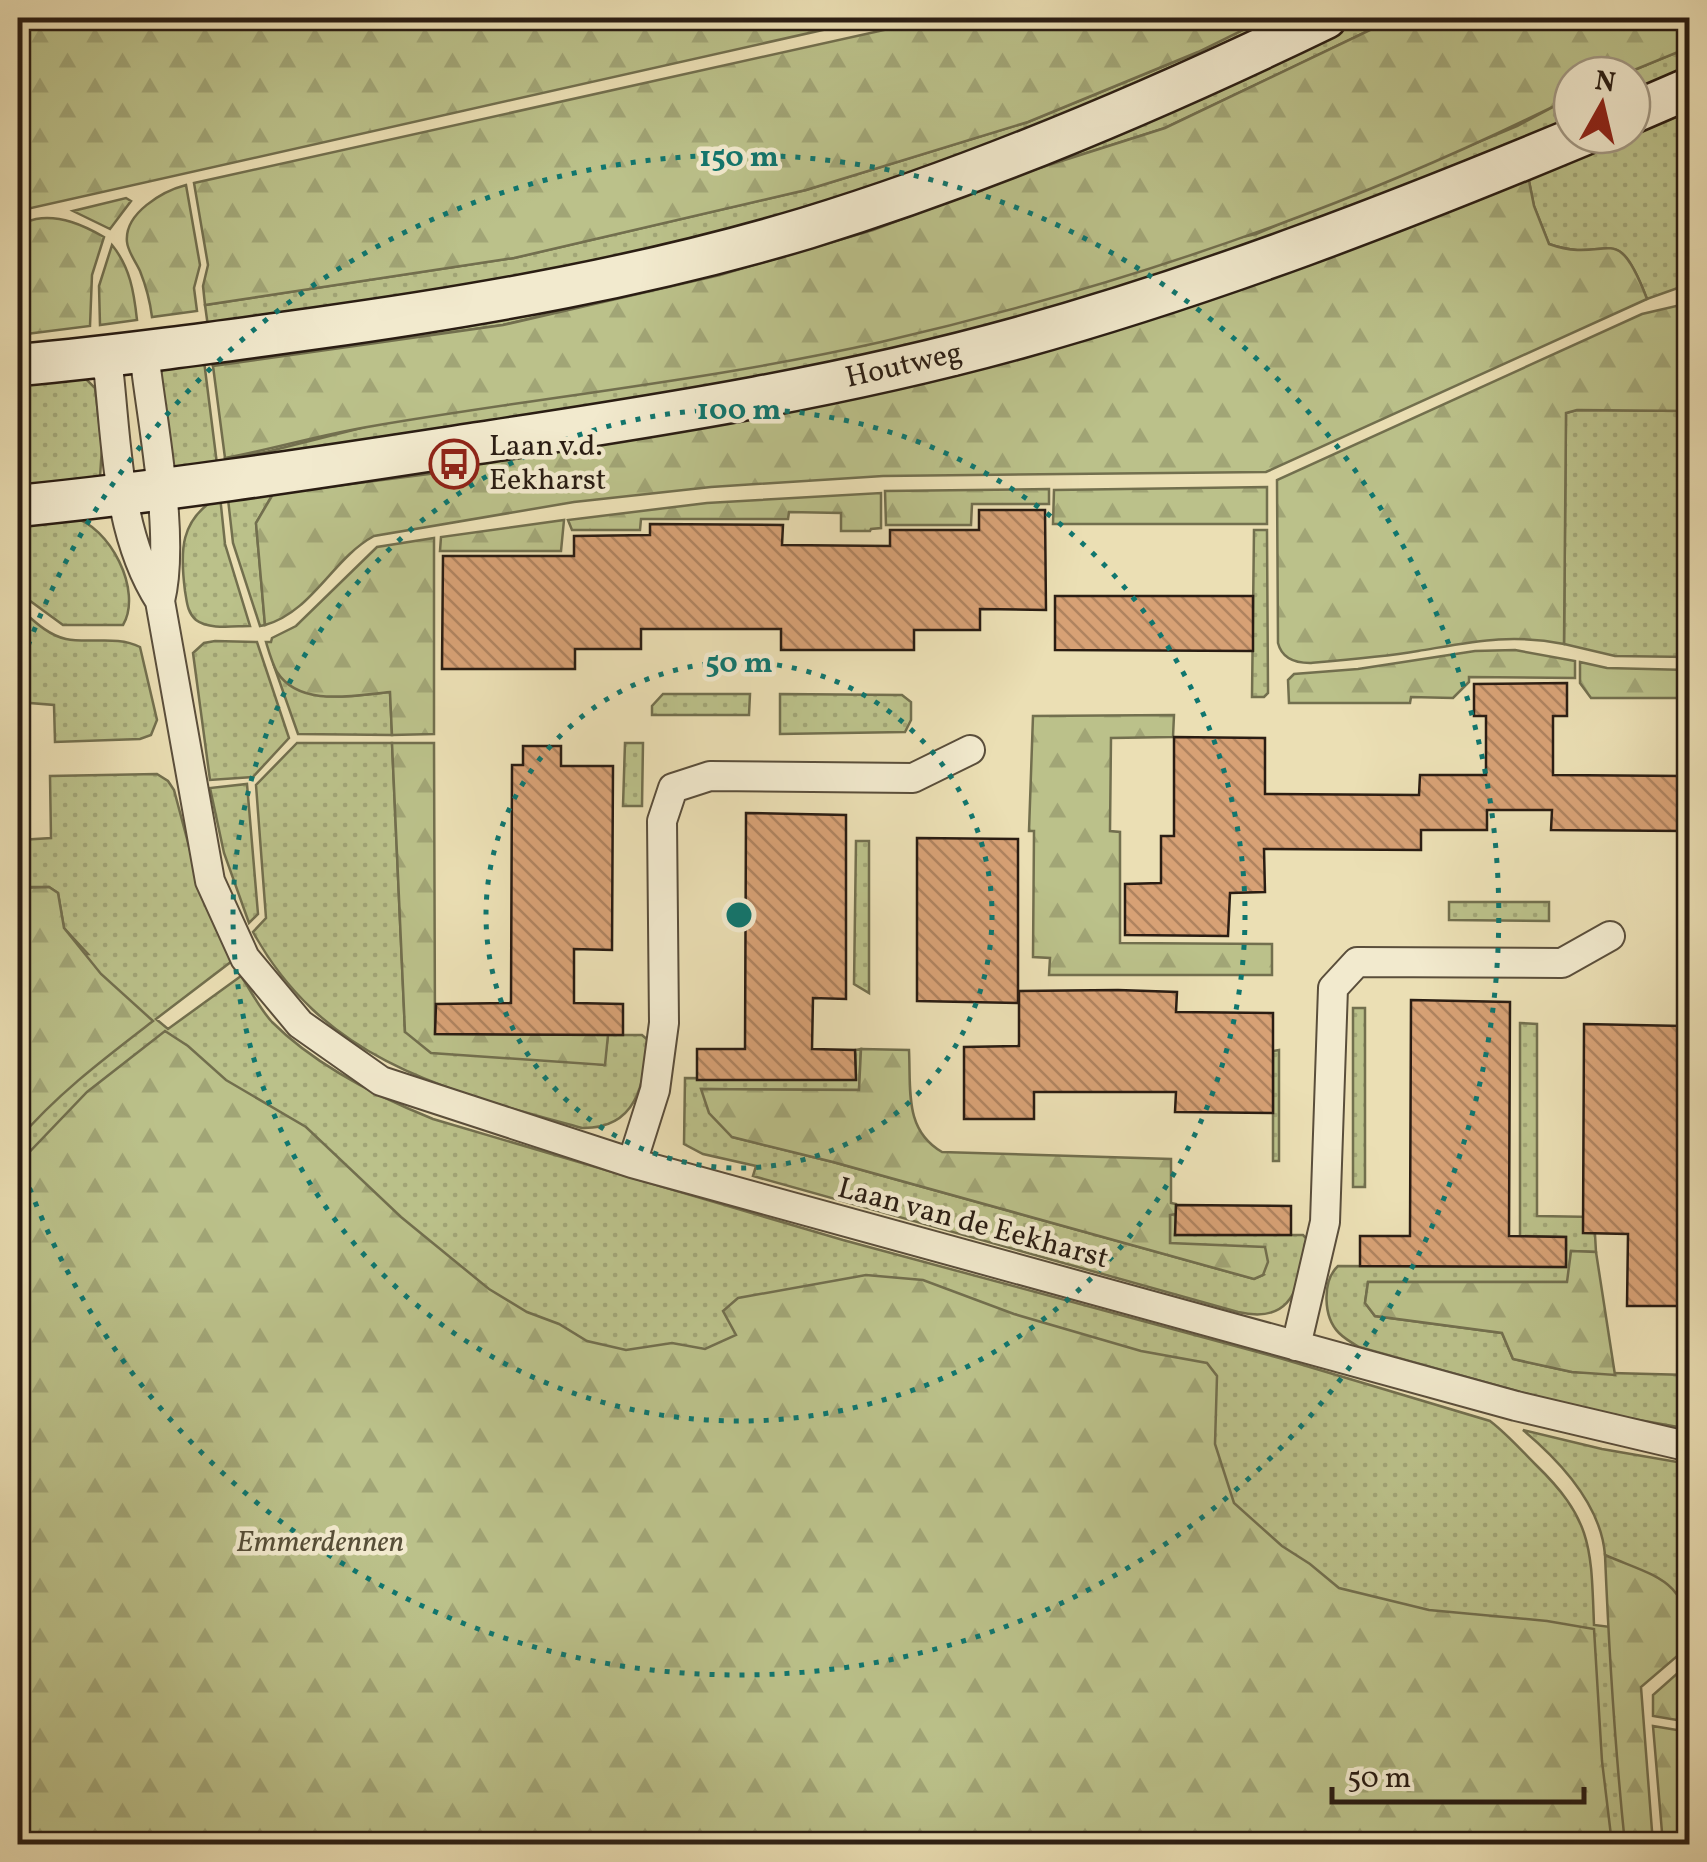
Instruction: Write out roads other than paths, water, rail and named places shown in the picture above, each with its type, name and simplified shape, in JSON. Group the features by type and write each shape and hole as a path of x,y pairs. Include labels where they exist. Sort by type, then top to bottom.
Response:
{"street":[{"path":"18,365 472,306 625,276 807,228 1121,112 1326,18"},
{"path":"1652,104 1690,88"},
{"name":"Houtweg","path":"18,506 142,493 701,409 881,372 1194,286 1384,217 1552,148"},
{"name":"Laan van de Eekharst","path":"147,350 142,493 146,578 160,601 210,881 245,958 300,1024 382,1081 632,1163 1516,1406 1690,1447"},
{"name":"Laan van de Eekharst","path":"101,357 166,578 160,601"},
{"path":"632,1163 656,1090 664,1022 662,821 674,788 710,776 913,778 970,750"},
{"path":"1296,1346 1324,1222 1333,988 1357,962 1562,963 1610,936"}],"place":[{"name":"Laan v.d. Eekharst","path":"454,464"}],"park label":[{"name":"Emmerdennen","path":"320,1543"}]}
